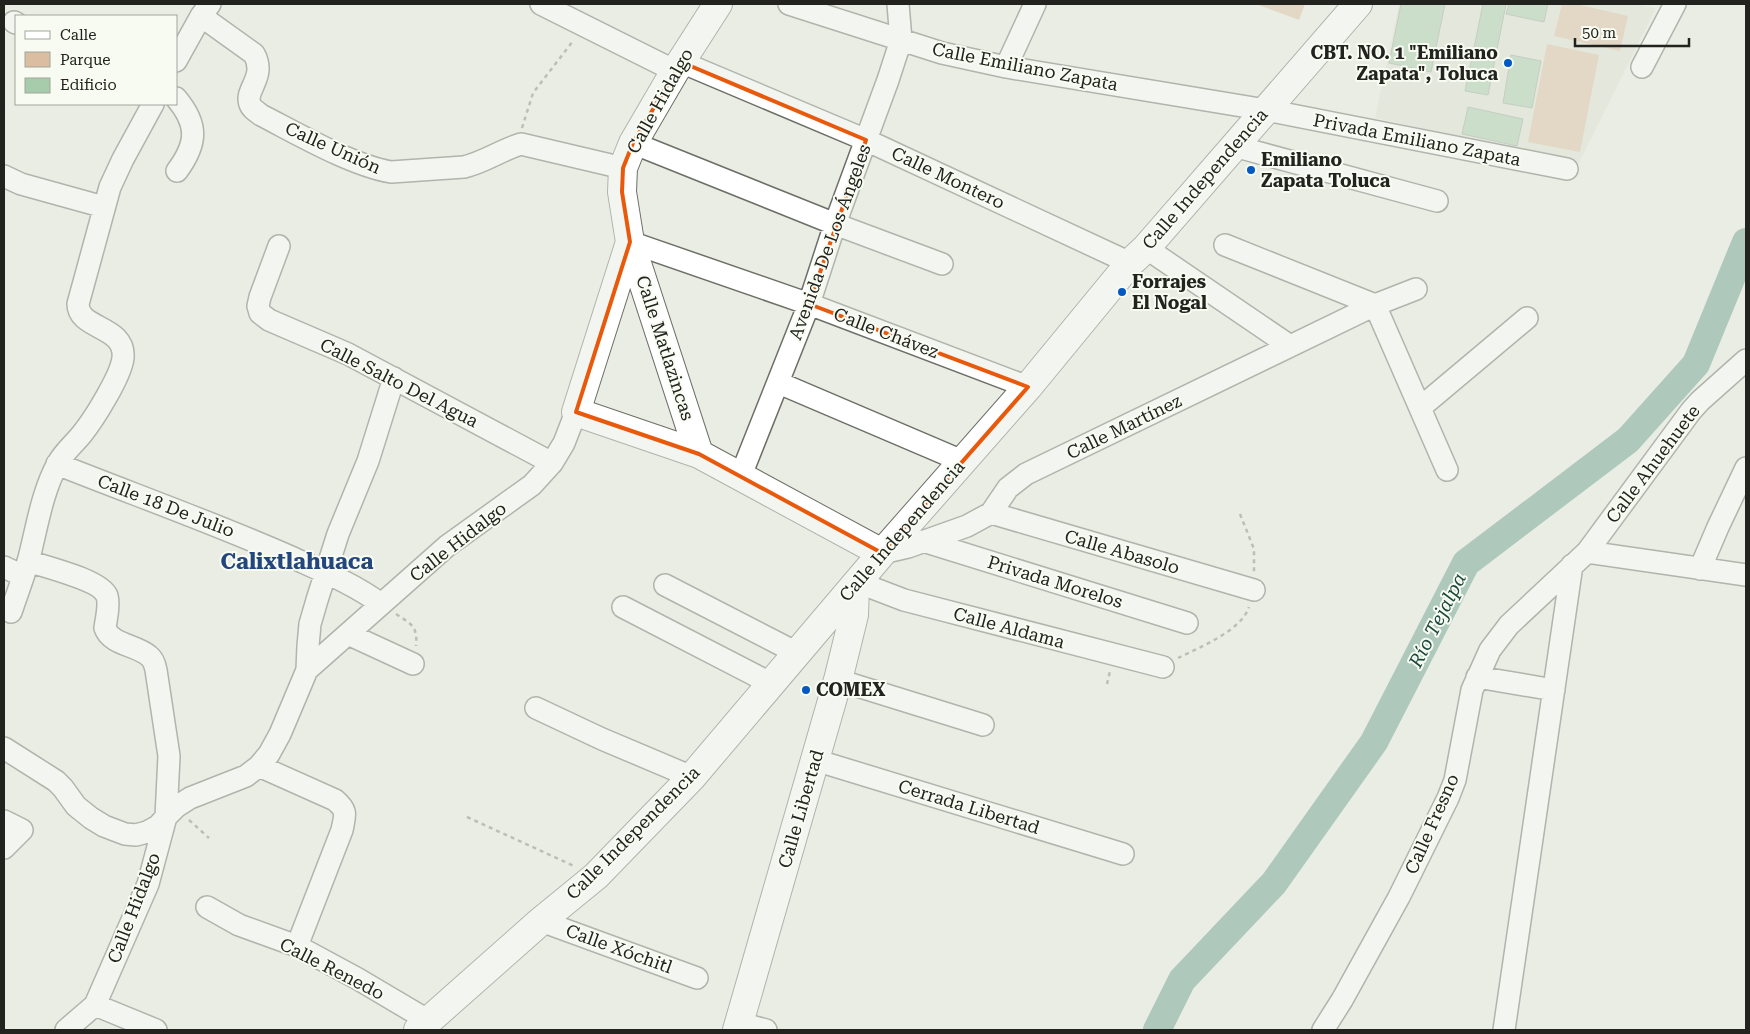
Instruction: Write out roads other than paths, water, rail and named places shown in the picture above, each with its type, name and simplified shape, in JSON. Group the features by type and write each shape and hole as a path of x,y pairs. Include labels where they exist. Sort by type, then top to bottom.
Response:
{"main road":[{"name":"Calle Hidalgo","path":"576,412 630,242 622,192 623,168 634,142 678,66 718,4"},
{"name":"Calle Independencia","path":"424,1026 541,921 596,876 692,777 882,553 1028,387 1138,255 1358,4"},
{"name":"Calle Matlazincas","path":"630,242 699,454"},
{"path":"576,412 699,454 741,475 882,553"},
{"name":"Calle Libertad","path":"738,1026 838,680 854,615 856,584"}],"street":[{"name":"Calle Montero","path":"541,4 586,27 678,66 866,140 1138,255 1290,346"},
{"name":"Calle Emiliano Zapata","path":"788,4 942,53 1006,67 1266,110"},
{"name":"Avenida De Los Ángeles","path":"741,475 809,304 835,224 901,40 898,4"},
{"path":"1006,67 1035,4"},
{"path":"1642,67 1675,4"},
{"path":"178,57 205,10"},
{"name":"Calle Unión","path":"205,10 254,54 259,63 259,70 249,99 250,105 255,110 278,124 361,164 391,172 464,167 476,164 510,147 521,144 623,168"},
{"path":"177,171 189,154 192,131 190,116 178,101"},
{"path":"11,612 57,464 90,424 116,379 123,359 123,348 120,341 112,334 82,317 78,310 79,296 110,187 123,158 152,105"},
{"name":"Privada Emiliano Zapata","path":"1266,110 1567,169"},
{"path":"634,142 835,224 942,264"},
{"path":"1234,146 1437,201"},
{"path":"4,176 21,184 104,207"},
{"name":"Calle Chávez","path":"630,242 809,304 1028,387"},
{"path":"1225,245 1375,305 1447,470"},
{"name":"Calle Salto Del Agua","path":"279,246 260,298 258,306 260,313 269,320 348,354 552,463"},
{"name":"Calle Martínez","path":"882,553 908,547 967,526 991,513 1008,488 1026,474 1375,305 1416,289"},
{"path":"1421,407 1527,318"},
{"name":"Calle Ahuehuete","path":"1580,558 1691,411 1746,360"},
{"path":"307,670 310,624 325,572 368,461 394,378"},
{"path":"779,383 962,461"},
{"name":"Calle Hidalgo","path":"66,1030 95,1005 148,884 171,812 190,798 246,776 259,766 280,734 307,670 446,546 532,485 552,463 564,443 576,412"},
{"name":"Calle 18 De Julio","path":"57,464 224,528 325,572 357,588 382,604"},
{"path":"1700,569 1746,468"},
{"name":"Calle Abasolo","path":"991,513 1254,590"},
{"name":"Privada Morelos","path":"923,541 1187,623"},
{"path":"1504,1030 1554,690 1580,558 1746,575"},
{"name":"Calle Fresno","path":"1322,1030 1342,1000 1399,897 1448,798 1455,780 1469,703 1477,676 1490,650 1509,625 1580,558"},
{"path":"4,567 26,568 92,583 102,589 107,595 108,602 105,628 107,632 115,639 150,656 153,660 169,756 171,812 158,826 148,832 136,835 116,831 91,818 76,806 56,781 4,748"},
{"name":"Calle Aldama","path":"856,584 904,600 1163,667"},
{"path":"665,585 797,653"},
{"path":"623,607 772,684"},
{"path":"348,634 413,664"},
{"path":"1477,676 1554,690"},
{"path":"838,680 983,725"},
{"path":"536,708 692,777"},
{"name":"Cerrada Libertad","path":"815,760 1123,854"},
{"path":"259,766 335,800 343,807 345,815 342,830 297,946"},
{"path":"4,848 13,826"},
{"name":"Calle Renedo","path":"206,906 246,928 297,946 358,979 424,1026"},
{"name":"Calle Xóchitl","path":"541,921 696,978"},
{"path":"95,1005 156,1030"},
{"path":"738,1026 766,1030"}],"waterway":[{"name":"Río Tejalpa","path":"1157,1030 1182,980 1274,883 1374,742 1466,563 1628,440 1696,364 1746,242"}],"place":[{"name":"CBT. NO. 1 \"Emiliano Zapata\", Toluca","path":"1508,63"},
{"name":"Emiliano Zapata Toluca","path":"1251,170"},
{"name":"Forrajes El Nogal","path":"1122,292"},
{"name":"COMEX","path":"806,690"}],"district":[{"name":"Calixtlahuaca","path":"297,561"}]}
